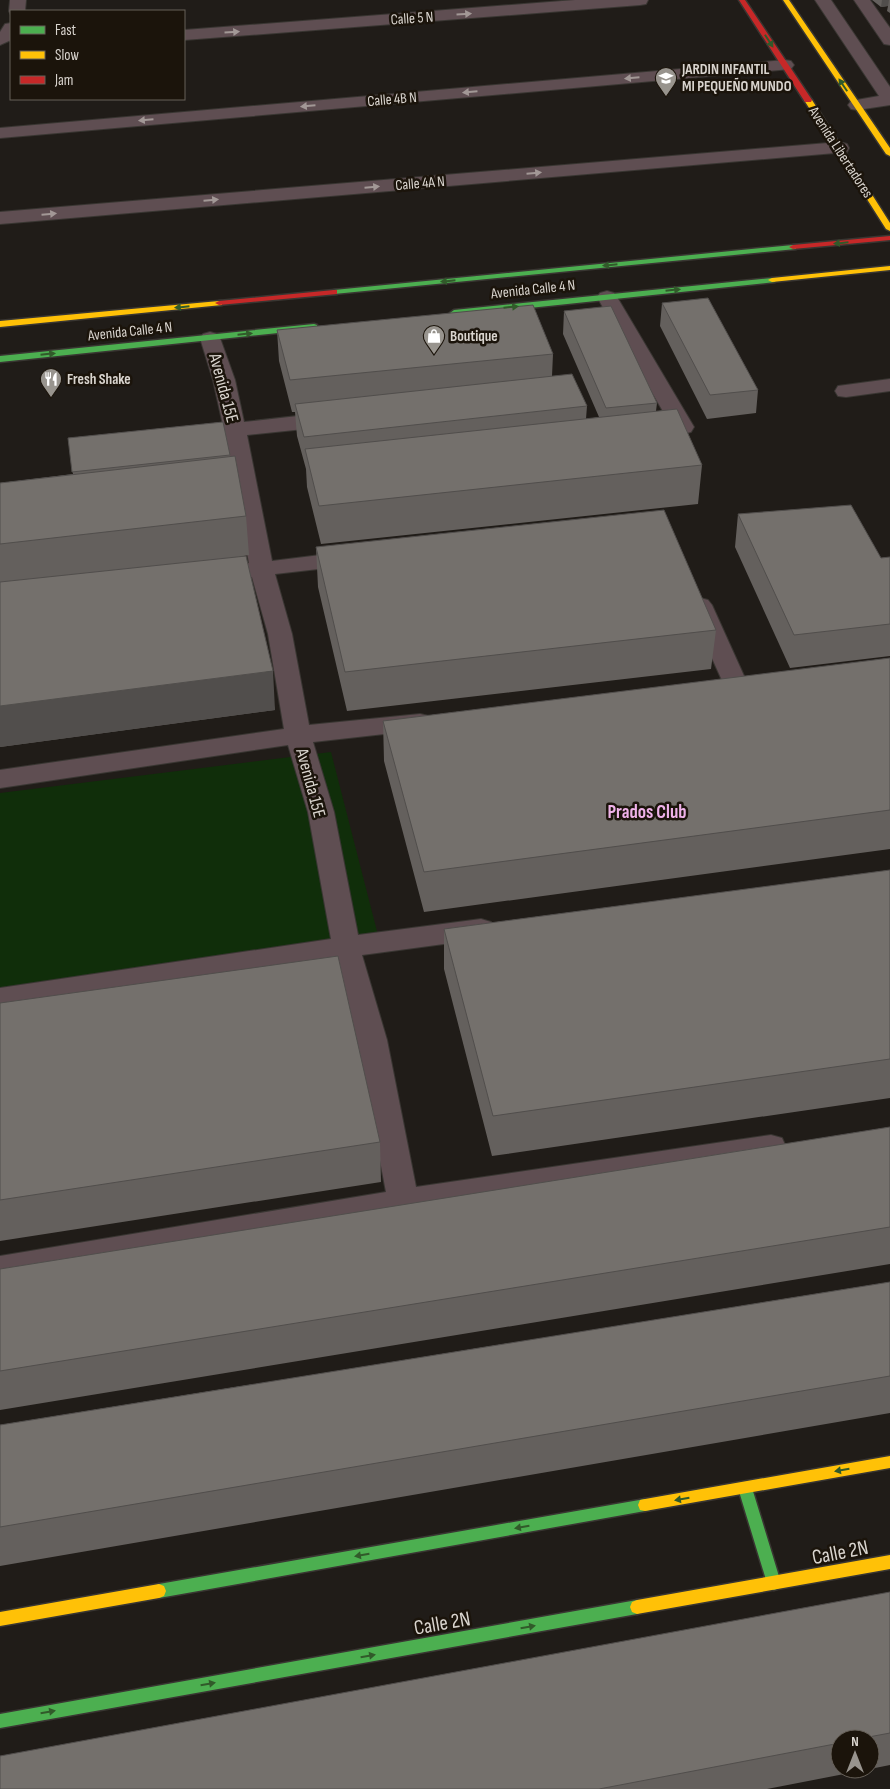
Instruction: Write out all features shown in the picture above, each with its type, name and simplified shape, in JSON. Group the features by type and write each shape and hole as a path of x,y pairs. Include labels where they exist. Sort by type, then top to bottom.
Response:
{"street":[{"name":"Calle 5 N","path":"185,35 640,0"},
{"name":"Avenida Libertadores","path":"742,0 840,148 890,228"},
{"path":"786,0 890,154"},
{"path":"823,0 890,100 857,105"},
{"path":"862,0 890,40"},
{"path":"840,24 876,21"},
{"path":"0,40 4,38 10,29"},
{"name":"Calle 4B N","path":"0,133 785,65"},
{"name":"Calle 4A N","path":"0,218 840,148"},
{"name":"Avenida Calle 4 N","path":"0,324 890,238"},
{"name":"Avenida Calle 4 N","path":"438,314 890,268"},
{"path":"607,297 683,427"},
{"name":"Avenida Calle 4 N","path":"0,359 329,325"},
{"name":"Avenida 15E","path":"210,338 224,380 262,569 280,634 298,735 321,812 346,947 372,1040 406,1215"},
{"path":"846,390 890,385"},
{"path":"196,434 352,417"},
{"path":"223,574 379,555"},
{"path":"690,582 737,687"},
{"path":"0,779 298,735 445,719"},
{"path":"0,999 346,947 504,926"},
{"path":"0,1269 406,1215 802,1142"},
{"path":"0,1619 890,1462"},
{"path":"745,1488 774,1583"},
{"name":"Calle 2N","path":"0,1721 890,1562"}],"green space":[{"path":"331,752 378,935 0,988 0,793"}],"building":[{"path":"708,298 758,390 710,395 662,303"},
{"path":"533,305 553,354 290,380 277,330"},
{"path":"611,306 657,403 606,408 564,311"},
{"path":"572,374 587,406 304,437 295,404"},
{"path":"677,409 702,465 319,506 305,449"},
{"path":"223,422 230,455 72,472 68,438"},
{"path":"235,456 246,516 0,544 0,483"},
{"path":"851,505 881,558 890,557 890,624 794,635 738,514"},
{"path":"664,510 716,630 345,672 316,547"},
{"path":"246,556 273,671 0,706 0,582"},
{"path":"890,658 890,810 424,872 383,721"},
{"path":"890,870 890,1059 493,1116 444,929"},
{"path":"338,956 380,1142 0,1200 0,1003"},
{"path":"890,1127 890,1227 0,1371 0,1269"},
{"path":"890,1282 890,1376 0,1527 0,1425"},
{"path":"890,1592 890,1733 880,1735 880,1729 830,1729 830,1745 599,1789 0,1789 0,1756"}],"traffic: fast":[{"path":"334,292 793,247"},
{"path":"454,313 772,280"},
{"path":"0,359 314,327"},
{"path":"745,1488 774,1583"},
{"path":"159,1591 645,1505"},
{"path":"0,1721 637,1607"}],"traffic: slow":[{"path":"786,0 890,154"},
{"path":"808,100 890,229"},
{"path":"772,280 890,268"},
{"path":"0,324 219,303"},
{"path":"645,1505 890,1462"},
{"path":"637,1607 890,1562"},
{"path":"0,1619 159,1591"}],"traffic: jam":[{"path":"742,0 808,100"},
{"path":"793,247 890,238"},
{"path":"219,303 334,292"}],"place":[{"name":"JARDIN INFANTIL MI PEQUEÑO MUNDO","path":"666,97"},
{"name":"Boutique","path":"434,355"},
{"name":"Fresh Shake","path":"51,398"}],"district":[{"name":"Prados Club","path":"647,811"}]}
